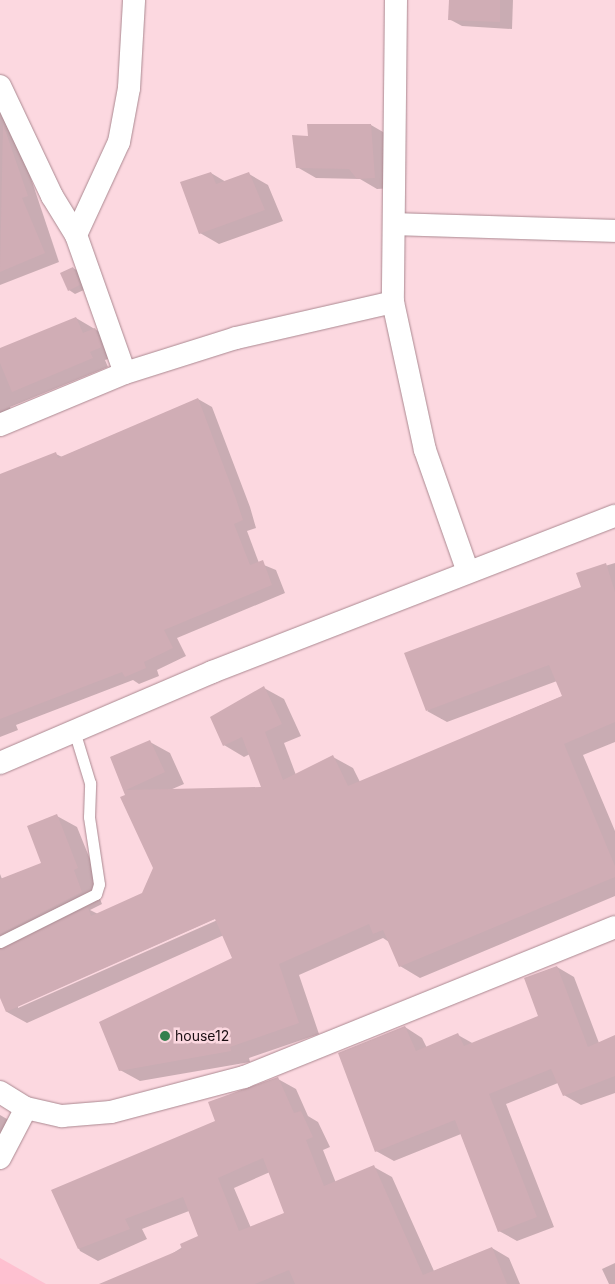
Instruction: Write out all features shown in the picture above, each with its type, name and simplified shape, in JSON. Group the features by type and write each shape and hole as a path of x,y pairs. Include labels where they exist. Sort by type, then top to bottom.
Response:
{"street":[{"path":"76,235 118,142 129,88 134,0"},
{"path":"396,0 393,302 425,450 468,572"},
{"path":"0,86 52,196 76,235 125,374"},
{"path":"395,224 615,231"},
{"path":"0,425 125,374 236,338 393,302"},
{"path":"0,763 75,734 212,672 615,516"},
{"path":"0,1092 26,1108 62,1116 111,1112 244,1077 615,927"},
{"path":"0,1158 26,1108"}],"lane":[{"path":"0,942 96,894 100,884 89,817 90,783 75,734"}],"shaded area":[{"path":"0,1258 46,1284 0,1284"}],"building":[{"path":"449,0 500,0 500,22 448,20"},
{"path":"3,124 28,196 22,198 45,253 0,272"},
{"path":"307,124 371,124 375,178 357,179 349,169 296,168 292,135 308,136"},
{"path":"211,172 216,184 249,172 265,210 199,234 180,182"},
{"path":"73,267 80,285 68,291 60,273"},
{"path":"76,317 83,333 95,328 102,347 90,352 93,358 12,392 0,363 0,348"},
{"path":"198,398 243,520 234,524 250,565 263,560 272,585 164,630 173,648 144,662 146,668 125,677 122,672 0,719 0,474 56,452 58,458"},
{"path":"606,563 615,592 615,722 564,744 615,866 615,877 399,967 383,930 373,934 369,924 279,964 299,1023 230,1047 231,1051 119,1071 99,1022 232,958 215,919 6,1012 0,998 0,949 88,907 91,916 142,893 153,868 120,797 125,795 110,757 150,740 165,772 126,790 261,787 242,737 223,746 210,717 264,686 282,724 265,732 283,780 333,755 348,786 562,696 549,665 426,711 404,653 581,587 576,573"},
{"path":"57,814 78,868 74,870 82,892 0,934 0,879 41,863 27,826"},
{"path":"557,966 588,1047 615,1035 615,1076 563,1096 551,1069 489,1094 537,1217 498,1232 455,1120 375,1152 338,1053 405,1026 416,1051 458,1033 464,1046 538,1016 524,978"},
{"path":"278,1077 294,1113 301,1111 313,1137 306,1140 324,1186 374,1165 423,1275 492,1247 507,1284 295,1284 289,1270 255,1284 99,1284 182,1249 180,1244 198,1236 183,1197 125,1219 130,1229 78,1249 51,1190 215,1121 208,1102","holes":["263,1158 284,1213 239,1231 218,1178"]}],"place":[{"name":"house12","path":"165,1036"}]}
